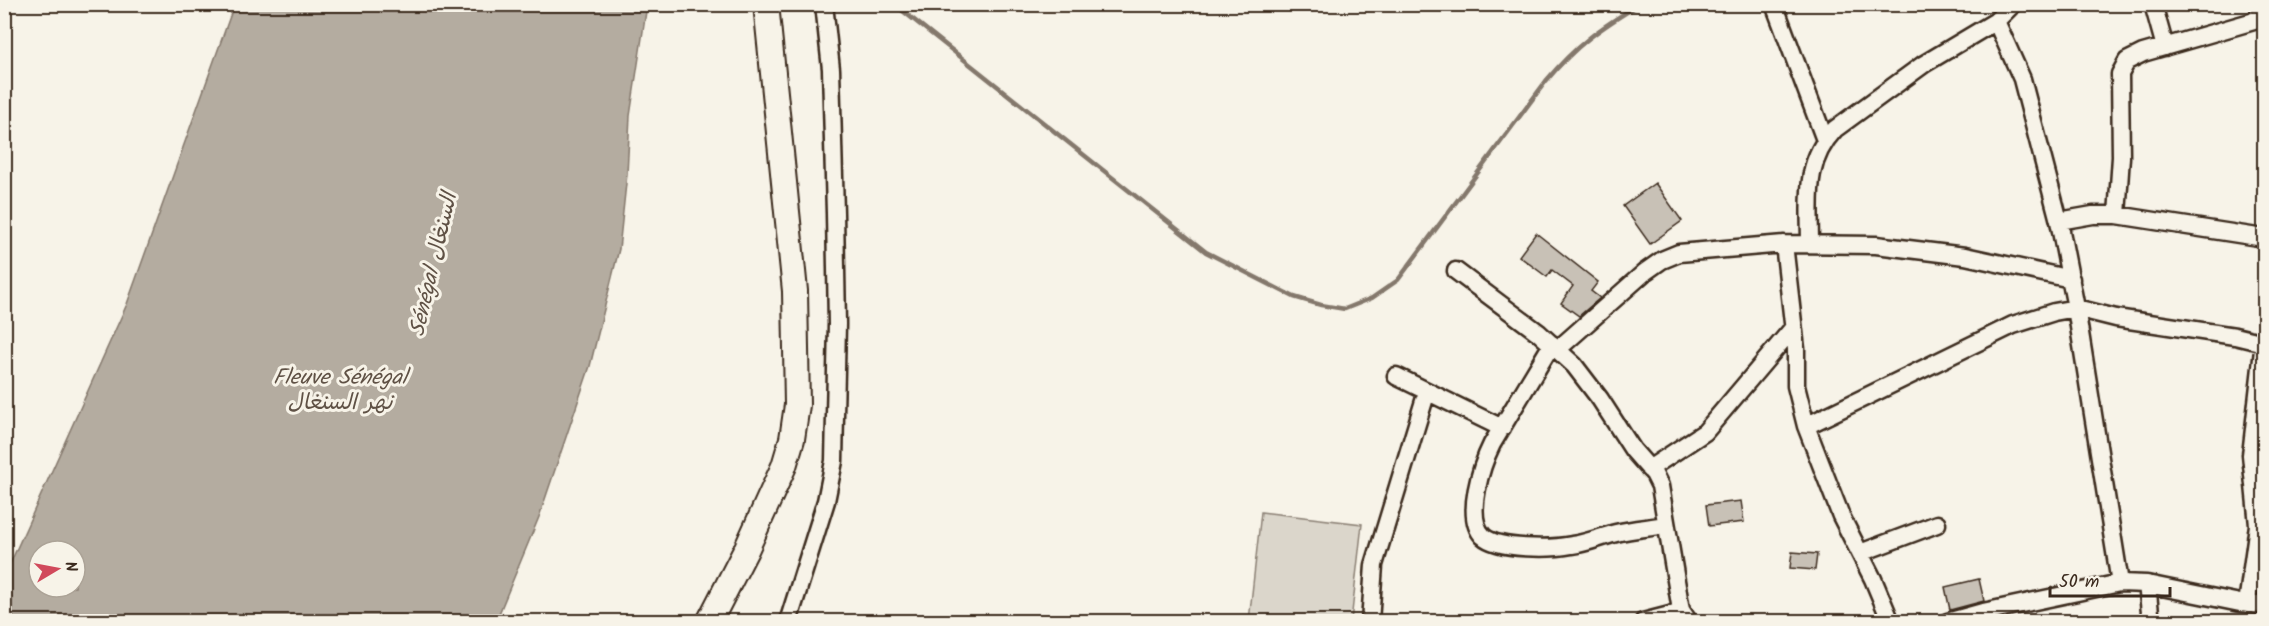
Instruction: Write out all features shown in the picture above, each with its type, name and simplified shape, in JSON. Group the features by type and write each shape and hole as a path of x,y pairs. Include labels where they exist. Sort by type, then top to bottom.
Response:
{"street":[{"path":"709,621 746,550 784,466 792,439 797,405 795,291 766,4"},
{"path":"788,621 826,501 834,461 836,235 831,69 824,4"},
{"path":"1774,4 1825,140"},
{"path":"1810,244 1810,178 1825,140 1835,129 1924,64 1996,21 2013,4"},
{"path":"2153,4 2165,47"},
{"path":"2117,215 2121,157 2120,74 2127,61 2143,53 2254,21 2259,16 2262,4"},
{"path":"1996,21 2022,79 2059,221 2076,308 2120,584"},
{"path":"2059,221 2117,215 2265,238"},
{"path":"1666,525 1617,533 1570,546 1520,547 1490,540 1481,535 1474,513 1484,461 1502,428 1555,346 1662,260 1679,253 1784,244 1906,247 1965,255 2071,279"},
{"path":"1784,244 1796,349 1796,387 1806,426 1841,516 1891,621"},
{"path":"1456,271 1555,346 1587,381 1629,444 1654,474 1660,486 1685,616 1670,615 1643,621"},
{"path":"1806,426 2013,325 2045,314 2076,308 2130,321 2264,342 2251,455 2258,525 2247,604"},
{"path":"1649,469 1705,432 1793,328"},
{"path":"1396,376 1502,428"},
{"path":"1370,621 1374,565 1427,391"},
{"path":"1860,553 1937,524"},
{"path":"1947,621 2120,584 2147,584 2247,604 2265,605"},
{"path":"2147,584 2151,621"}],"shaded area":[{"path":"1261,512 1362,524 1351,621 1249,621"}],"water":[{"name":"Fleuve Sénégal نهر السنغال","path":"234,5 647,5 630,116 619,249 590,366 539,517 496,621 5,621 5,575 127,304"}],"building":[{"path":"1655,183 1682,221 1650,244 1623,206"},
{"path":"1536,233 1598,282 1591,291 1600,298 1579,316 1561,303 1573,286 1552,270 1547,277 1519,256"},
{"path":"1741,501 1744,522 1709,526 1706,505"},
{"path":"1792,552 1817,554 1815,570 1790,568"},
{"path":"1979,579 1984,601 1950,610 1945,587"}],"waterway":[{"path":"894,4 1206,252 1294,297 1345,309 1372,298 1398,280 1557,68 1589,38 1640,4"}],"water label":[{"name":"Sénégal السنغال","path":"432,264"}]}
